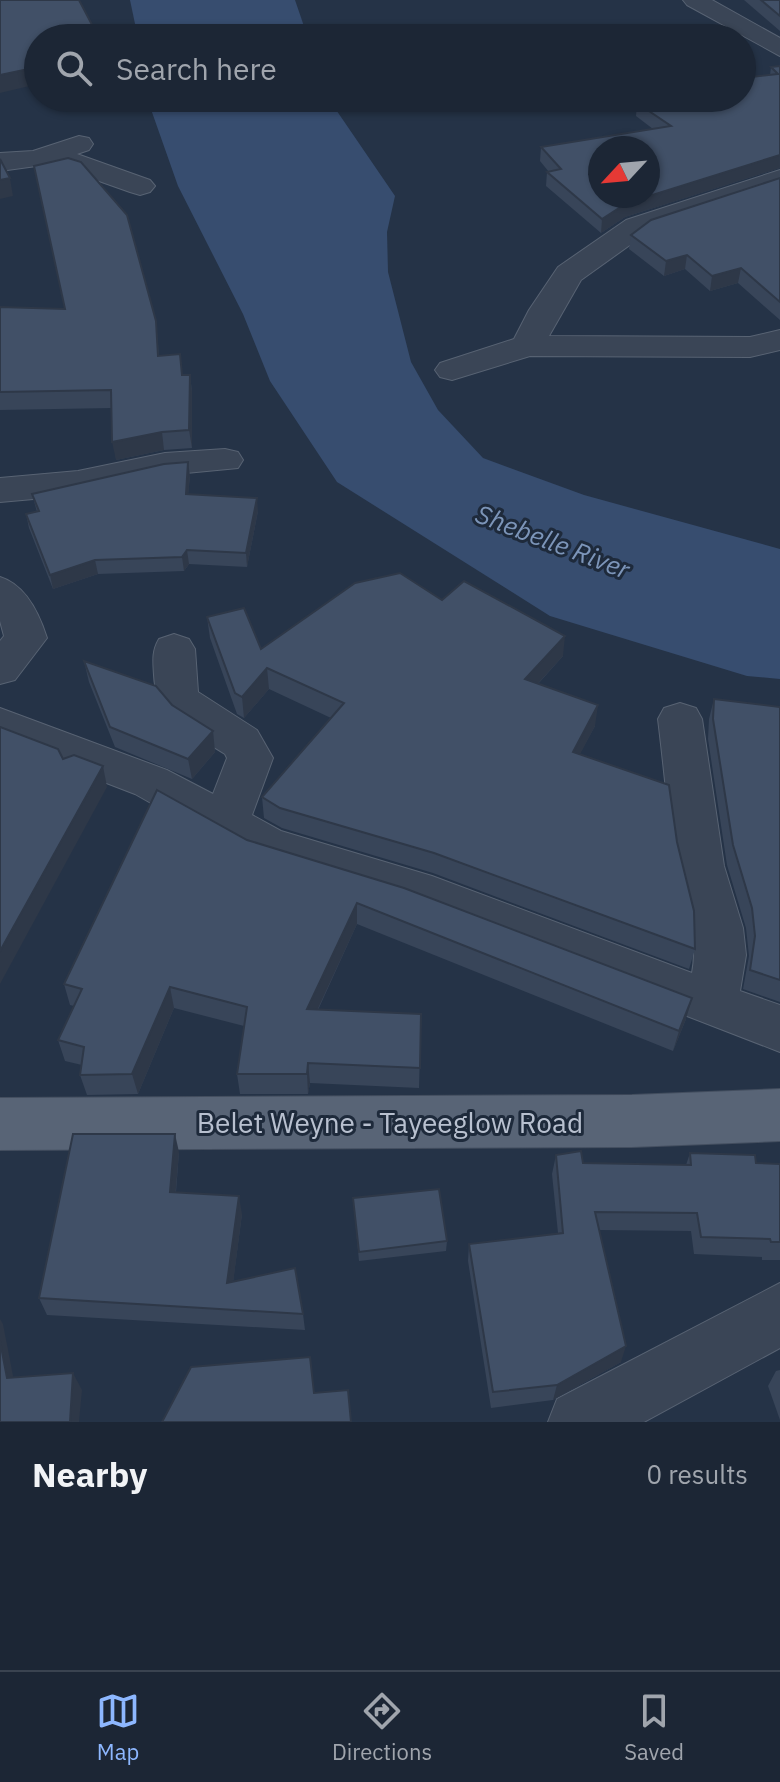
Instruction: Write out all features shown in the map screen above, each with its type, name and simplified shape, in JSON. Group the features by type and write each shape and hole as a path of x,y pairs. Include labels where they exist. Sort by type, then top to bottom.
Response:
{"main road":[{"name":"Belet Weyne - Tayeeglow Road","path":"0,1124 632,1121 780,1115"}],"street":[{"path":"695,0 738,24"},
{"path":"756,34 780,48"},
{"path":"0,162 50,154 85,141"},
{"path":"50,154 140,186"},
{"path":"527,346 545,310 569,274 637,226 780,179"},
{"path":"452,370 527,346 750,347 780,340"},
{"path":"0,490 78,483 165,464 225,460"},
{"path":"0,591 20,618 26,638 0,669"},
{"path":"174,649 177,696 187,708 241,742 250,758 225,823"},
{"path":"680,719 700,866 718,928 721,955 712,1004"},
{"path":"0,724 151,782 267,846 415,890 780,1029"},
{"path":"580,1422 780,1314"}],"water":[{"path":"130,0 295,0 303,24 135,24"},
{"name":"Shebelle River","path":"152,112 338,112 395,196 387,232 388,272 411,362 438,410 483,458 584,495 780,549 780,679 747,676 550,616 337,482 270,381 243,314 178,186"}],"building":[{"path":"0,0 79,0 92,24 24,24 24,70 0,75"},
{"path":"761,0 780,0 780,16"},
{"path":"780,66 780,155 660,193 660,136 609,136 671,126 650,112 756,112 756,76 778,74 771,67"},
{"path":"588,139 588,207 547,172 561,169 541,147"},
{"path":"68,158 81,162 127,215 156,321 158,356 180,354 182,375 190,375 189,430 112,442 111,390 0,392 0,307 65,309 34,166"},
{"path":"0,159 10,178 0,180"},
{"path":"780,178 780,302 741,268 712,276 687,255 666,261 631,235 651,220"},
{"path":"589,208 619,208 602,219"},
{"path":"188,462 186,494 257,498 246,553 187,550 182,557 95,560 50,575 26,514 39,511 32,494 164,464"},
{"path":"400,573 442,600 464,581 565,636 525,679 598,705 573,752 669,785 677,842 694,911 695,949 434,853 280,808 262,797 344,703 267,668 242,697 235,693 207,617 244,608 261,649 355,583"},
{"path":"84,661 156,686 172,705 213,731 188,759 110,727"},
{"path":"714,699 780,707 780,980 750,970 755,936 752,908 733,845 713,719"},
{"path":"0,727 58,749 63,759 74,755 103,766 0,951"},
{"path":"157,790 247,840 404,888 692,998 679,1031 357,903 307,1009 421,1014 420,1068 308,1063 307,1074 237,1074 247,1007 170,987 132,1074 80,1075 84,1047 58,1040 82,989 64,984"},
{"path":"73,1134 175,1134 170,1192 239,1196 227,1283 295,1268 303,1314 39,1298"},
{"path":"581,1151 583,1163 691,1165 690,1153 755,1155 756,1163 780,1164 780,1242 701,1237 697,1213 595,1212 626,1346 557,1385 493,1392 469,1244 563,1233 556,1155"},
{"path":"439,1189 447,1241 359,1252 353,1198"},
{"path":"0,1341 7,1378 73,1373 70,1422 0,1422"},
{"path":"310,1357 314,1393 348,1390 351,1422 162,1422 191,1367"}]}
